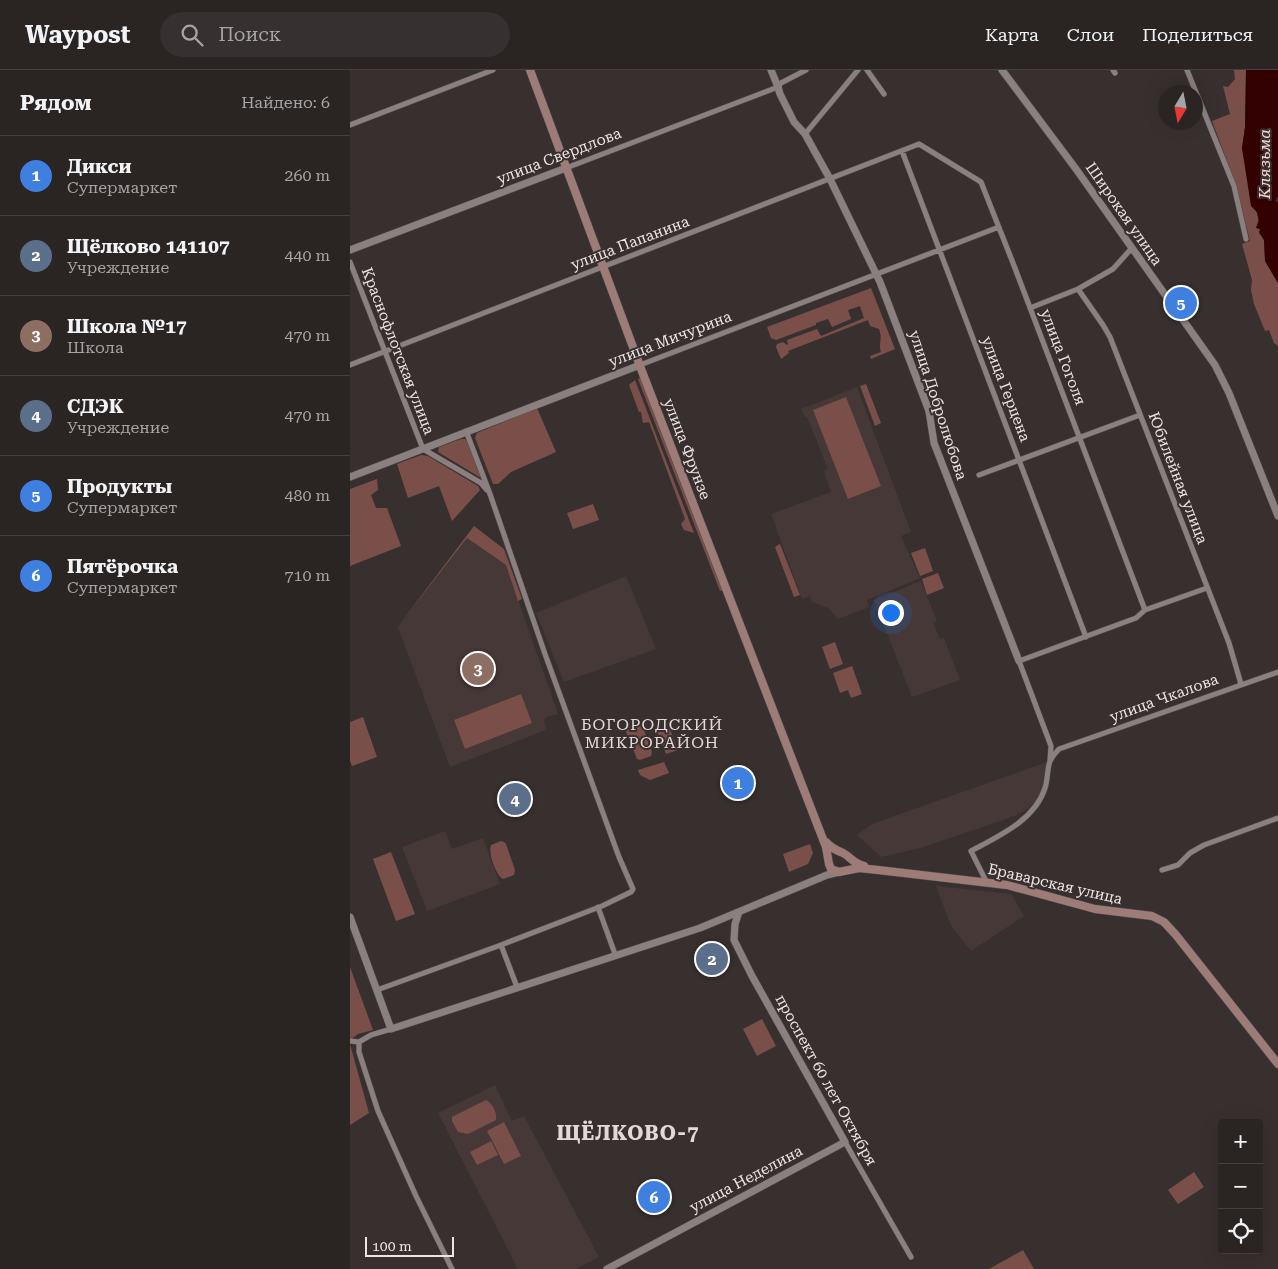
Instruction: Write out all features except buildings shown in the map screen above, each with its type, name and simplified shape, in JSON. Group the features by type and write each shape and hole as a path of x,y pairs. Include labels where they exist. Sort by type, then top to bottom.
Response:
{"main road":[{"name":"улица Фрунзе","path":"530,70 640,364 826,847 829,863"},
{"path":"822,837 830,846 857,864 878,870"},
{"path":"838,852 833,854 829,863 831,869 842,871 859,868 878,870"},
{"path":"842,871 848,866 847,858"},
{"name":"Браварская улица","path":"878,870 986,881 1095,909 1152,916 1164,922 1176,935 1278,1064"}],"street":[{"path":"350,125 493,70"},
{"name":"улица Добролюбова","path":"771,70 794,122 805,134 830,179 876,274 929,411 934,444 1051,746 1050,761"},
{"name":"улица Свердлова","path":"350,250 778,87 781,83 806,70"},
{"path":"805,134 858,70"},
{"path":"867,70 884,94"},
{"name":"Широкая улица","path":"1002,70 1076,169 1214,365 1229,393 1278,516"},
{"path":"1187,70 1234,186 1246,239"},
{"name":"улица Папанина","path":"350,365 920,144"},
{"name":"улица Гоголя","path":"920,144 981,182 1145,610"},
{"name":"улица Герцена","path":"902,151 1086,637"},
{"name":"улица Мичурина","path":"350,477 999,227"},
{"path":"1030,308 1078,289 1114,269 1131,249"},
{"name":"Краснофлотская улица","path":"350,262 423,449"},
{"name":"Юбилейная улица","path":"1078,289 1110,337 1229,643 1241,684"},
{"path":"979,475 1140,415"},
{"path":"377,990 598,907 631,892 633,889 619,857 466,431"},
{"path":"423,449 481,483 490,494"},
{"path":"1019,661 1136,618 1145,610 1207,588"},
{"name":"улица Чкалова","path":"1050,761 1059,748 1278,672"},
{"path":"986,881 971,851 1009,831 1040,801 1046,786 1050,761"},
{"path":"1162,870 1178,864 1190,853 1204,846 1278,818"},
{"path":"822,877 829,863"},
{"path":"350,1041 359,1042 372,1035 615,954 700,928 822,877 842,871"},
{"path":"598,907 615,954"},
{"name":"проспект 60 лет Октября","path":"739,912 735,924 734,940 752,976 911,1257"},
{"path":"350,917 391,1029"},
{"path":"501,945 517,987"},
{"path":"359,1042 359,1052 378,1111 452,1269"},
{"name":"улица Неделина","path":"607,1269 845,1142"}],"shaded area":[{"path":"1234,70 1246,70 1245,127 1242,148 1254,208 1258,215 1256,228 1261,229 1259,233 1264,240 1265,261 1278,283 1278,346 1274,343 1269,330 1265,331 1254,304 1251,290 1252,280 1242,244 1250,241 1236,185 1212,121 1230,114 1223,86 1228,87 1235,79"},
{"path":"871,288 895,349 871,359 870,356 881,352 881,336 879,329 870,326 868,320 788,351 789,353 781,359 776,347 777,344 783,342 787,345 787,340 817,329 821,336 864,318 860,306 848,310 851,319 832,327 828,319 776,340 771,338 767,327"},
{"path":"642,377 723,590 720,591 638,379"},
{"path":"635,380 694,533 684,530 681,524 685,519 649,422 643,423 641,412 639,412 629,385"},
{"path":"866,384 881,423 875,426 860,386"},
{"path":"857,387 911,532 901,536 920,578 867,600 869,607 838,619 829,608 812,602 810,596 802,599 771,514 831,492 824,471 828,469 807,417 805,417 801,409"},
{"path":"846,397 881,486 848,499 813,410"},
{"path":"537,408 556,452 511,472 498,484 493,484 475,438 477,433"},
{"path":"461,439 467,441 481,478 438,452 439,447"},
{"path":"421,455 428,456 478,486 480,490 452,521 439,486 408,498 397,464"},
{"path":"377,479 378,490 371,495 376,508 387,508 401,546 350,566 350,489"},
{"path":"593,504 599,520 573,529 567,513"},
{"path":"474,526 504,549 522,599 518,601 506,565 467,538 397,628"},
{"path":"467,538 506,565 558,714 547,717 544,720 546,730 450,767 398,627"},
{"path":"780,544 800,595 794,597 775,547"},
{"path":"925,548 933,571 920,576 911,553"},
{"path":"938,573 944,588 927,595 922,579"},
{"path":"626,576 656,649 564,682 536,613"},
{"path":"921,581 937,621 933,622 940,639 944,638 960,680 912,697 874,600"},
{"path":"835,642 843,664 830,669 822,647"},
{"path":"852,666 862,694 851,698 848,690 840,693 833,673"},
{"path":"521,694 532,723 465,749 454,720"},
{"path":"363,717 377,757 352,766 350,761 350,722"},
{"path":"639,721 642,724 652,752 651,756 640,760 637,759 625,729 625,727"},
{"path":"669,727 678,750 666,754 657,731"},
{"path":"1050,761 1040,801 1015,816 920,848 881,857 857,835 872,824"},
{"path":"664,762 669,773 650,780 640,775 638,770"},
{"path":"445,831 452,849 483,838 500,884 427,911 402,847"},
{"path":"501,841 506,844 515,870 514,875 503,879 495,869 490,849 491,845"},
{"path":"810,844 813,853 808,864 789,872 783,854"},
{"path":"391,852 415,914 396,921 373,859"},
{"path":"936,886 1011,894 1024,916 971,951 951,926"},
{"path":"350,967 373,1030 358,1034 350,1040"},
{"path":"762,1019 776,1046 757,1056 743,1029"},
{"path":"350,1044 369,1113 350,1125"},
{"path":"495,1085 512,1121 524,1116 599,1257 575,1269 518,1269 438,1113"},
{"path":"486,1100 494,1108 496,1120 468,1134 458,1132 452,1117"},
{"path":"504,1122 521,1156 504,1164 487,1131"},
{"path":"491,1141 498,1155 477,1165 470,1152"},
{"path":"1194,1172 1204,1187 1178,1204 1168,1190"},
{"path":"1023,1250 1034,1269 989,1269"}],"water":[{"name":"Клязьма","path":"1246,70 1278,70 1278,196 1275,201 1278,202 1278,283 1265,261 1264,240 1259,232 1260,229 1256,228 1259,221 1257,212 1251,206 1242,148 1245,127"}],"place":[{"name":"Продукты","path":"1181,303"},
{"name":"Школа №17","path":"478,669"},
{"name":"Дикси","path":"738,783"},
{"name":"СДЭК","path":"515,799"},
{"name":"Щёлково 141107","path":"712,959"},
{"name":"Пятёрочка","path":"654,1197"}],"district":[{"name":"БОГОРОДСКИЙ МИКРОРАЙОН","path":"652,733"},
{"name":"ЩЁЛКОВО-7","path":"628,1133"}]}
